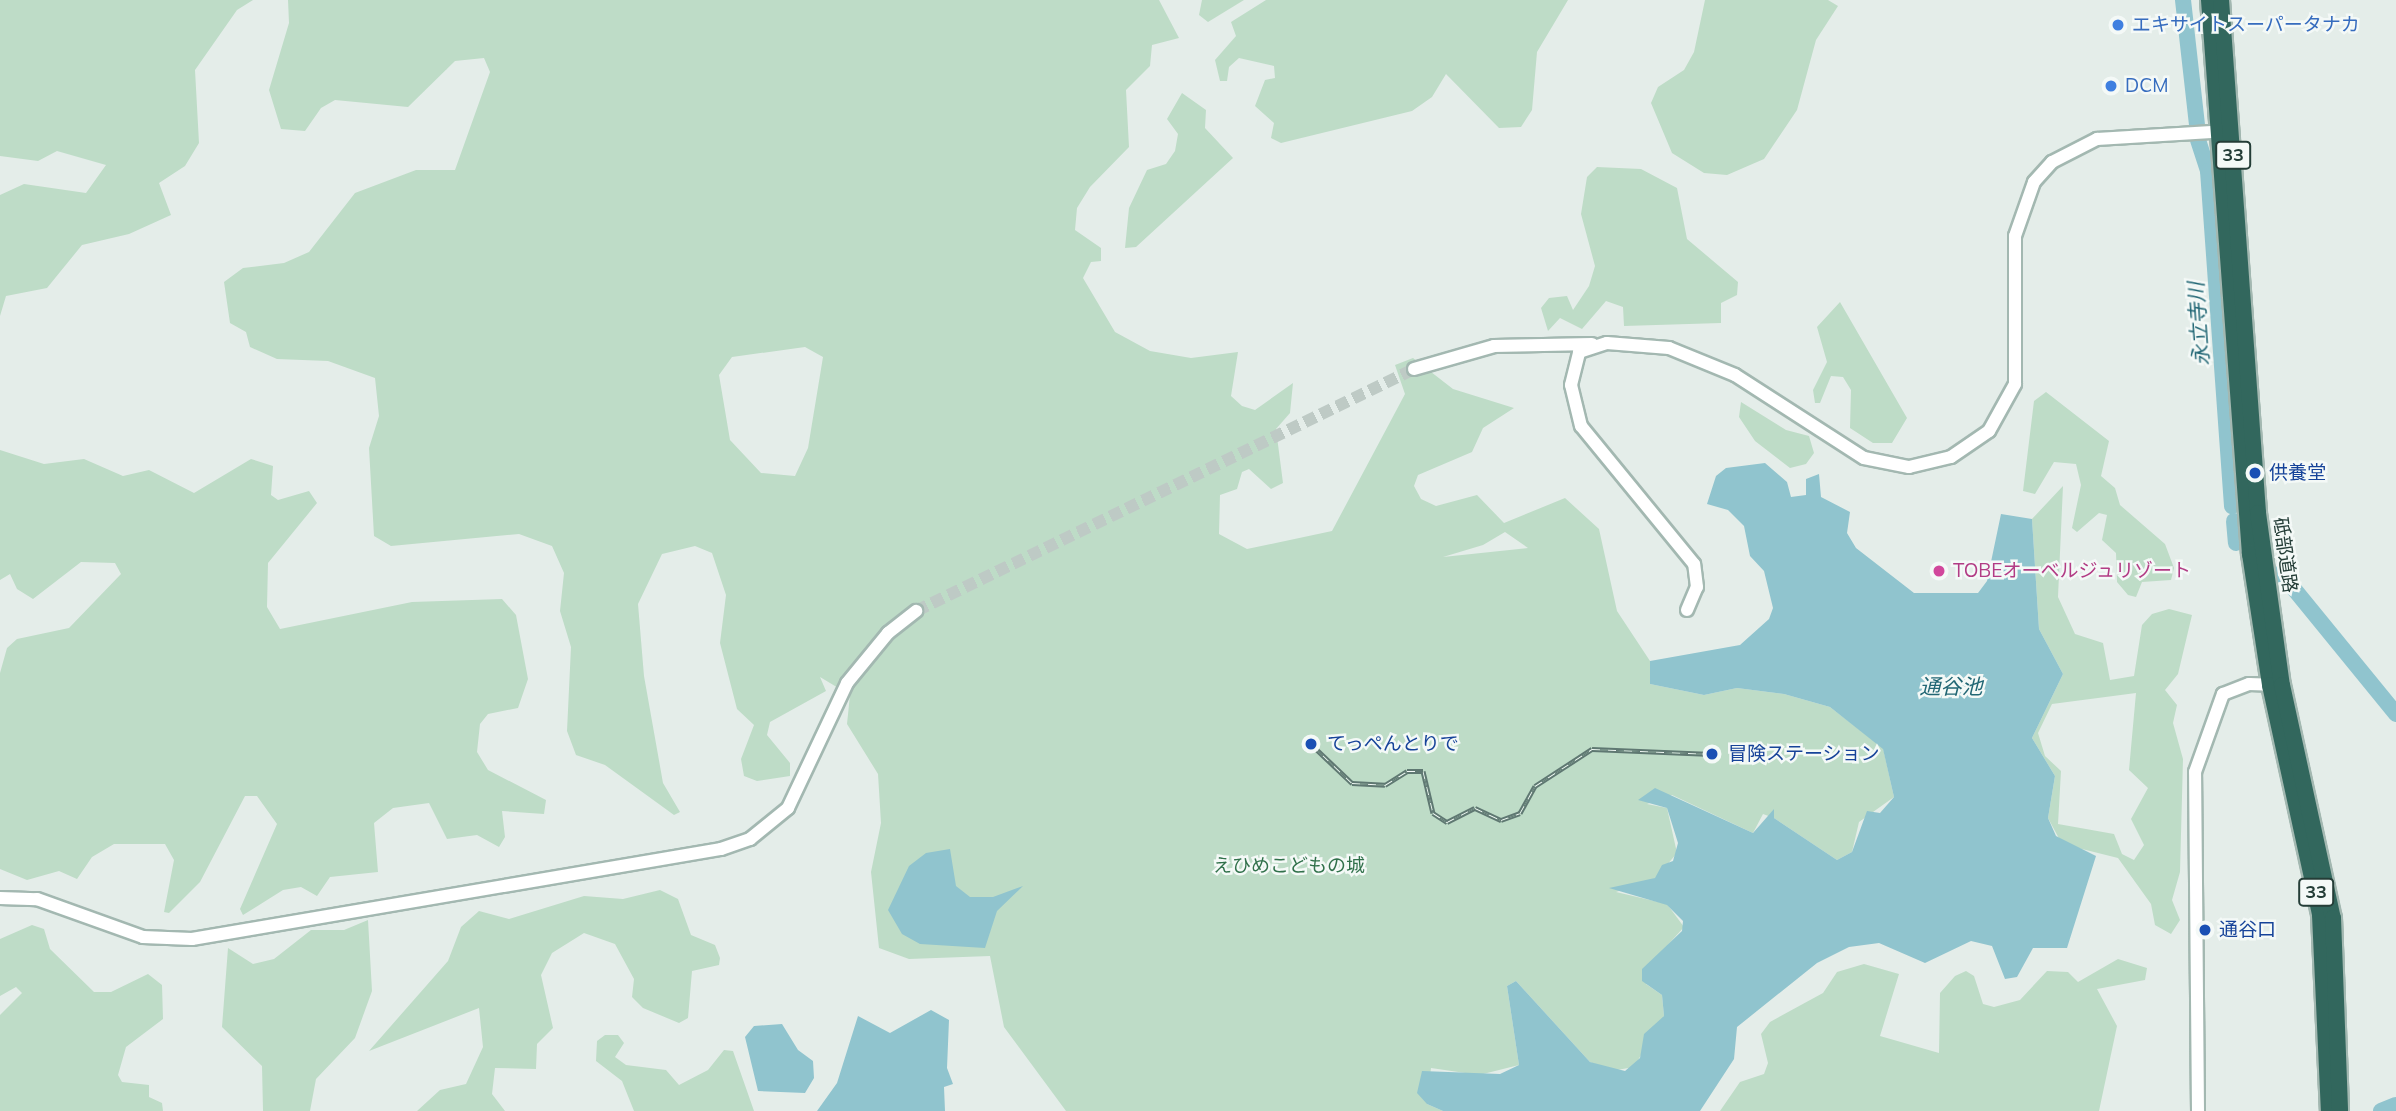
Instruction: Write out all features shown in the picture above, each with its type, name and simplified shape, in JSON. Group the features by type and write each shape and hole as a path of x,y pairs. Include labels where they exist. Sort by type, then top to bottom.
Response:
{"highway":[{"name":"砥部道路","path":"2209,0 2225,131"},
{"name":"砥部道路","path":"2221,0 2225,131 2245,502 2276,685 2320,915 2335,1106"}],"street":[{"path":"1414,369 1494,346 1630,343 1698,356 1843,446 1888,466 1951,457 1989,432 2015,384 2015,236 2034,183 2052,163 2097,139 2225,131"},
{"path":"1592,344 1574,364 1573,406 1581,426 1694,564 1697,587 1687,610"},
{"path":"0,898 37,899 143,937 192,939 721,849 750,839 788,808 848,683 888,633 916,611"},
{"path":"2198,1111 2195,772 2223,694 2276,685"}],"green space":[{"path":"0,0 253,0 237,10 195,70 199,143 185,166 159,183 171,215 129,234 82,245 47,288 6,296 0,316 0,195 24,184 86,193 106,165 57,151 38,161 0,156"},
{"name":"えひめこどもの城","path":"288,0 1159,0 1179,38 1152,45 1150,66 1126,90 1129,147 1090,187 1077,208 1075,230 1101,248 1101,261 1091,262 1083,278 1115,332 1150,351 1191,358 1238,352 1231,396 1242,406 1255,410 1293,383 1290,413 1276,429 1283,483 1271,489 1249,469 1242,472 1237,489 1220,495 1219,534 1247,549 1332,531 1405,394 1395,365 1413,358 1453,389 1514,408 1483,428 1472,452 1418,475 1414,486 1421,499 1436,506 1477,495 1504,523 1565,498 1599,529 1617,611 1650,661 1650,684 1704,695 1737,688 1784,694 1830,707 1883,748 1894,797 1859,822 1852,852 1837,860 1774,818 1763,814 1753,833 1672,795 1647,804 1667,808 1677,853 1656,878 1616,892 1667,904 1684,927 1655,959 1646,984 1662,995 1664,1016 1634,1067 1611,1071 1590,1062 1516,981 1507,986 1519,1065 1479,1075 1431,1068 1427,1104 1443,1111 1066,1111 1004,1027 990,956 909,959 879,948 871,872 881,823 878,774 847,724 850,695 820,677 826,691 770,722 767,735 790,763 790,776 757,781 744,776 741,759 754,725 737,709 720,643 726,595 712,553 695,546 662,554 638,604 644,676 663,783 680,812 674,815 605,765 576,755 567,731 571,647 560,611 564,573 552,546 519,534 391,546 374,536 369,448 379,416 375,378 328,361 277,359 250,347 246,332 230,323 224,282 243,268 284,263 309,252 355,193 416,170 455,170 490,72 484,58 455,61 408,107 335,100 321,108 305,131 281,129 269,90 289,23","holes":["805,347 823,357 808,448 795,476 761,473 730,440 719,375 732,357","1505,532 1528,548 1443,557 1483,545"]},
{"path":"1202,0 1244,0 1208,22 1199,15"},
{"path":"1266,0 1568,0 1537,52 1532,110 1521,127 1499,128 1446,74 1432,97 1412,111 1281,143 1271,138 1274,123 1255,106 1265,80 1275,78 1274,66 1239,58 1229,67 1227,81 1220,81 1215,60 1236,36 1231,22"},
{"path":"1705,0 1828,0 1838,6 1816,40 1797,110 1764,159 1727,175 1704,173 1672,153 1651,103 1658,87 1684,70 1694,52"},
{"path":"1182,93 1206,110 1205,128 1233,158 1136,247 1125,248 1129,208 1147,170 1166,164 1175,151 1178,134 1167,119"},
{"path":"1597,167 1641,169 1677,188 1687,239 1738,282 1737,295 1721,303 1721,323 1624,326 1623,307 1606,301 1582,329 1560,318 1548,331 1541,308 1549,298 1567,296 1573,310 1589,286 1595,266 1581,214 1587,177"},
{"path":"1840,302 1907,418 1892,443 1873,443 1850,428 1851,390 1843,377 1831,376 1820,403 1815,403 1813,390 1827,362 1817,327"},
{"path":"2046,392 2109,441 2101,476 2115,488 2120,505 2165,544 2174,568 2171,580 2142,582 2136,597 2128,595 2117,582 2116,553 2102,540 2107,515 2099,513 2077,532 2072,528 2081,485 2076,464 2054,462 2035,494 2023,491 2034,401"},
{"path":"1741,402 1786,430 1809,436 1814,453 1806,464 1790,468 1755,441 1739,417"},
{"path":"0,450 44,464 84,459 123,476 149,470 194,493 251,459 273,466 271,495 278,500 309,491 317,503 268,563 267,607 280,629 412,602 502,599 516,615 528,679 518,708 488,714 480,724 477,752 488,770 546,800 544,814 502,811 505,837 499,847 477,835 447,839 429,803 393,808 374,823 378,872 330,877 317,896 301,887 283,890 243,915 240,909 277,824 257,796 245,796 200,882 169,913 164,912 174,860 165,844 114,844 92,857 77,879 59,871 27,880 0,869 0,673 7,648 17,639 69,628 121,574 115,563 81,562 33,599 17,589 10,574 0,580"},
{"path":"2063,486 2058,597 2075,634 2103,643 2110,680 2134,676 2142,625 2152,614 2169,609 2192,615 2178,674 2165,690 2177,705 2173,723 2183,759 2180,872 2172,900 2180,920 2171,934 2155,925 2151,904 2118,858 2062,844 2048,818 2055,776 2032,738 2063,674 2039,629 2032,519","holes":["2136,693 2129,770 2148,788 2131,819 2144,845 2134,860 2122,854 2114,834 2058,824 2061,771 2045,756 2038,733 2052,704"]},
{"path":"660,890 678,899 691,935 715,945 720,958 719,965 692,971 688,1018 679,1023 643,1008 632,997 634,979 615,944 584,933 552,953 541,975 553,1028 537,1044 536,1069 495,1068 492,1094 505,1111 417,1111 440,1090 466,1084 483,1047 479,1008 369,1051 448,961 461,927 479,911 509,919 584,896 623,899"},
{"path":"368,920 372,991 355,1038 316,1079 310,1111 263,1111 262,1066 222,1027 228,948 253,964 274,959 311,930 344,930"},
{"path":"32,925 44,929 50,949 94,992 111,992 148,974 162,985 163,1019 126,1047 118,1075 122,1082 149,1085 149,1097 162,1103 163,1111 0,1111 0,1015 22,993 16,987 0,996 0,939"},
{"path":"2118,959 2147,968 2145,980 2097,989 2117,1026 2099,1111 1720,1111 1740,1082 1764,1074 1768,1063 1761,1034 1770,1022 1823,993 1837,972 1864,964 1899,974 1880,1036 1939,1053 1940,993 1955,976 1966,971 1974,976 1983,1004 1994,1007 2020,1000 2047,971 2068,972 2078,982"},
{"path":"605,1035 618,1035 624,1043 615,1057 626,1065 666,1070 679,1085 708,1070 724,1050 733,1051 754,1111 634,1111 622,1081 596,1061 597,1041"}],"water":[{"name":"通谷池","path":"1765,463 1787,482 1791,497 1806,495 1806,479 1819,474 1821,497 1850,512 1847,533 1856,548 1914,593 1978,593 1987,581 2001,514 2032,519 2039,629 2063,674 2032,738 2055,776 2048,818 2056,836 2096,856 2067,948 2033,948 2017,977 2005,979 1992,946 1971,941 1925,963 1879,943 1849,947 1817,963 1737,1027 1734,1059 1700,1111 1443,1111 1427,1104 1417,1093 1422,1071 1500,1074 1519,1065 1507,986 1516,981 1590,1062 1625,1071 1640,1058 1644,1034 1664,1016 1662,995 1642,981 1642,969 1682,931 1683,921 1667,905 1609,888 1655,878 1662,865 1673,861 1678,843 1667,808 1638,800 1655,788 1753,833 1774,809 1774,818 1837,860 1852,852 1867,811 1880,813 1894,797 1883,749 1830,707 1784,694 1737,688 1704,695 1650,684 1650,661 1740,645 1769,619 1773,608 1764,571 1750,556 1744,526 1728,510 1707,504 1716,476 1726,468"},
{"path":"950,849 956,886 970,897 993,897 1023,886 997,911 985,948 920,944 902,934 888,910 909,866 926,853"},
{"path":"931,1010 949,1020 947,1068 953,1084 944,1087 945,1111 817,1111 837,1083 858,1016 890,1033"},
{"path":"782,1024 798,1050 813,1061 814,1078 805,1093 758,1091 745,1037 754,1026"}],"waterway":[{"name":"永立寺川","path":"2183,0 2197,124"},
{"name":"永立寺川","path":"2198,140 2208,171 2232,506"},
{"name":"永立寺川","path":"2234,521 2236,543"},
{"name":"永立寺川","path":"2281,573 2396,714"},
{"path":"2381,1111 2396,1105"}],"tunnel":[{"path":"916,611 1414,369"}],"railway":[{"path":"1311,744 1352,783 1385,785 1407,771 1423,771 1433,813 1447,822 1475,808 1501,820 1520,813 1535,786 1592,749 1712,754"}],"place":[{"name":"エキサイトスーパータナカ","path":"2118,25"},
{"name":"DCM","path":"2111,86"},
{"name":"供養堂","path":"2255,473"},
{"name":"TOBEオーベルジュリゾート","path":"1939,571"},
{"name":"てっぺんとりで","path":"1311,744"},
{"name":"冒険ステーション","path":"1712,754"},
{"name":"通谷口","path":"2205,930"}]}
